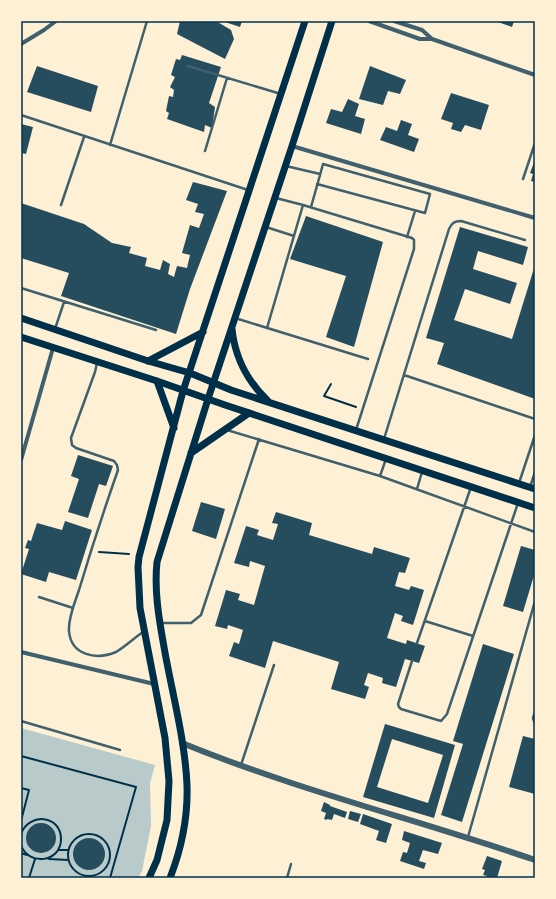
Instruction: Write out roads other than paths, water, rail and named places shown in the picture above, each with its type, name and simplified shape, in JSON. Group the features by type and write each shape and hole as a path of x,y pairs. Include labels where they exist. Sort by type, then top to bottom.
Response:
{"main road":[{"path":"149,878 157,860 167,820 169,781 165,738 140,608 138,567 139,556 183,391 305,21"},
{"path":"170,878 180,847 184,826 187,786 182,743 159,623 156,588 157,562 208,399 286,166 332,21"},
{"path":"21,318 148,361 190,373 213,384 533,488"},
{"path":"233,322 236,350 245,373 269,402"},
{"path":"148,361 203,332"},
{"path":"21,337 535,508"},
{"path":"157,381 174,428"},
{"path":"191,453 249,413"}],"street":[{"path":"21,44 56,21"},
{"path":"369,21 420,39 432,39 535,75"},
{"path":"394,21 422,30 432,39"},
{"path":"292,146 535,218"},
{"path":"21,460 53,348"},
{"path":"21,652 154,684"},
{"path":"182,743 240,766 287,782 468,837 535,860"}],"lane":[{"path":"110,145 147,21"},
{"path":"188,66 281,94"},
{"path":"205,151 227,78"},
{"path":"21,114 250,191"},
{"path":"61,205 84,136"},
{"path":"523,179 535,143"},
{"path":"311,207 322,164 430,194 425,214 317,184"},
{"path":"286,166 320,174"},
{"path":"275,198 311,207 414,240 414,249 356,430"},
{"path":"267,328 303,205"},
{"path":"407,237 415,210"},
{"path":"384,439 452,223 461,221 525,240"},
{"path":"265,227 294,236"},
{"path":"21,288 156,330"},
{"path":"55,329 64,302"},
{"path":"233,322 267,328 368,359"},
{"path":"97,363 71,438 72,445 76,448 114,460 118,470 90,551 73,608 69,631 72,642 79,651 91,656 104,656 117,651 144,631"},
{"path":"404,375 535,419"},
{"path":"227,429 380,476 535,532"},
{"path":"519,483 535,435"},
{"path":"159,623 191,623 201,616 259,439"},
{"path":"380,476 386,458"},
{"path":"417,489 422,470"},
{"path":"533,488 535,472"},
{"path":"418,643 471,486"},
{"path":"412,661 398,704 399,707 401,710 441,721 447,714 519,502"},
{"path":"39,597 73,608"},
{"path":"468,837 535,601"},
{"path":"425,621 473,636"},
{"path":"240,766 274,665"},
{"path":"535,712 533,718 535,724"},
{"path":"21,721 120,750"},
{"path":"287,878 291,864"}]}
